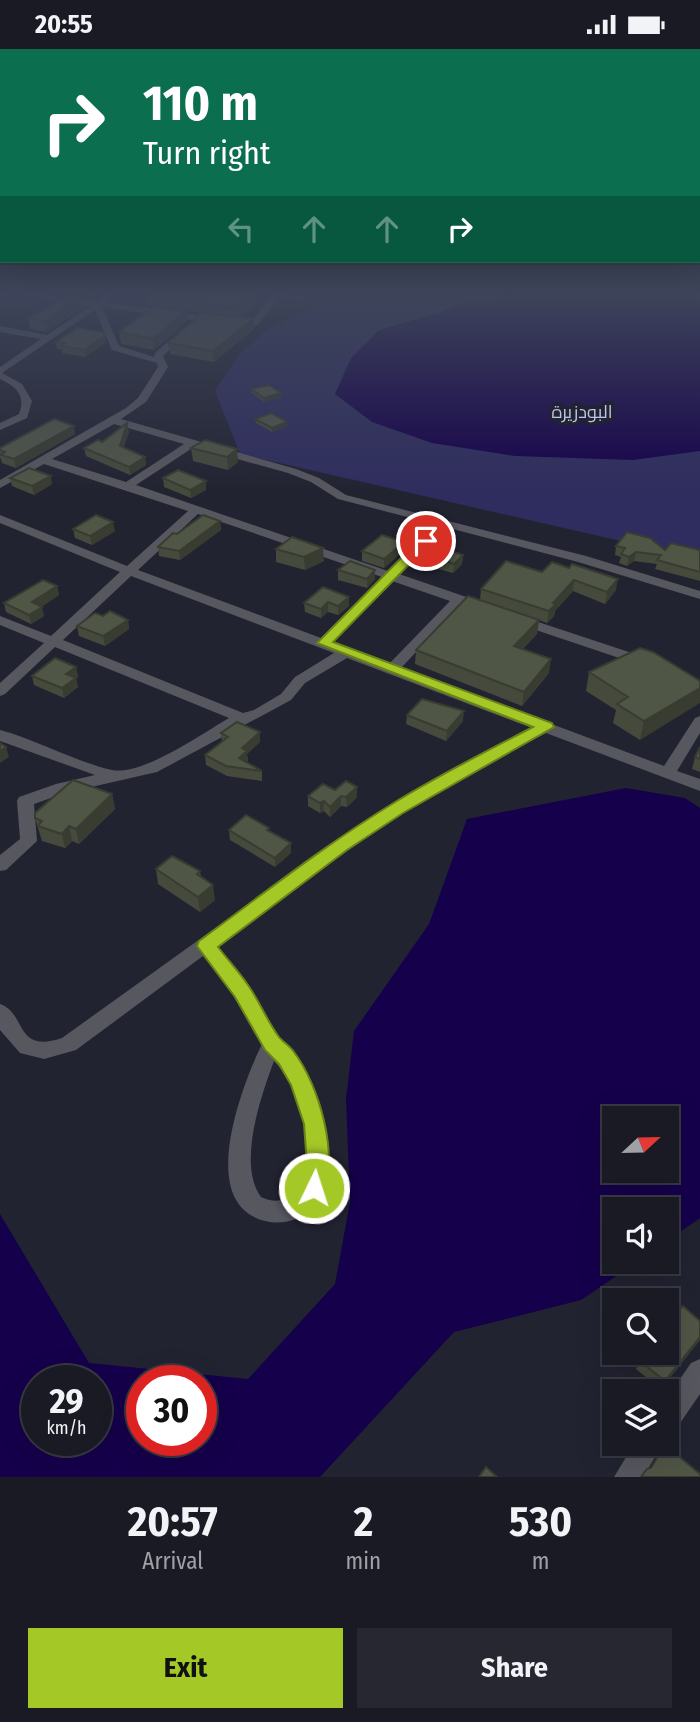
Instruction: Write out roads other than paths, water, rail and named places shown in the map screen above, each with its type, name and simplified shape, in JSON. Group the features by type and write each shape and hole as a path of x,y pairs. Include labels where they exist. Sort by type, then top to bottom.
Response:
{"street":[{"path":"0,427 23,416 26,410 25,390 0,374 20,360"},
{"path":"3,481 112,420 142,400 163,367 154,360"},
{"path":"112,420 292,471 315,480 342,497 582,559 700,595"},
{"path":"127,486 192,443"},
{"path":"43,460 663,668"},
{"path":"0,691 194,511"},
{"path":"0,519 128,571 700,785"},
{"path":"324,643 443,522"},
{"path":"392,669 458,600"},
{"path":"0,620 242,718"},
{"path":"0,865 29,841 25,801 62,788 151,768 204,742 242,718 259,713 286,697 306,675 347,652"},
{"path":"668,773 699,724"},
{"path":"0,1012 19,1043 41,1052 58,1048 88,1031 341,846 397,809 461,771 546,727"},
{"path":"0,735 116,777"},
{"path":"206,946 242,991 272,1044 287,1058 300,1083 314,1124 318,1165 314,1188 304,1203 287,1211 267,1211 252,1205 243,1188 239,1168 261,1064 272,1044"},
{"path":"679,1403 700,1373"},
{"path":"627,1477 642,1456"}],"park label":[{"name":"البودزيرة","path":"582,412"}]}
